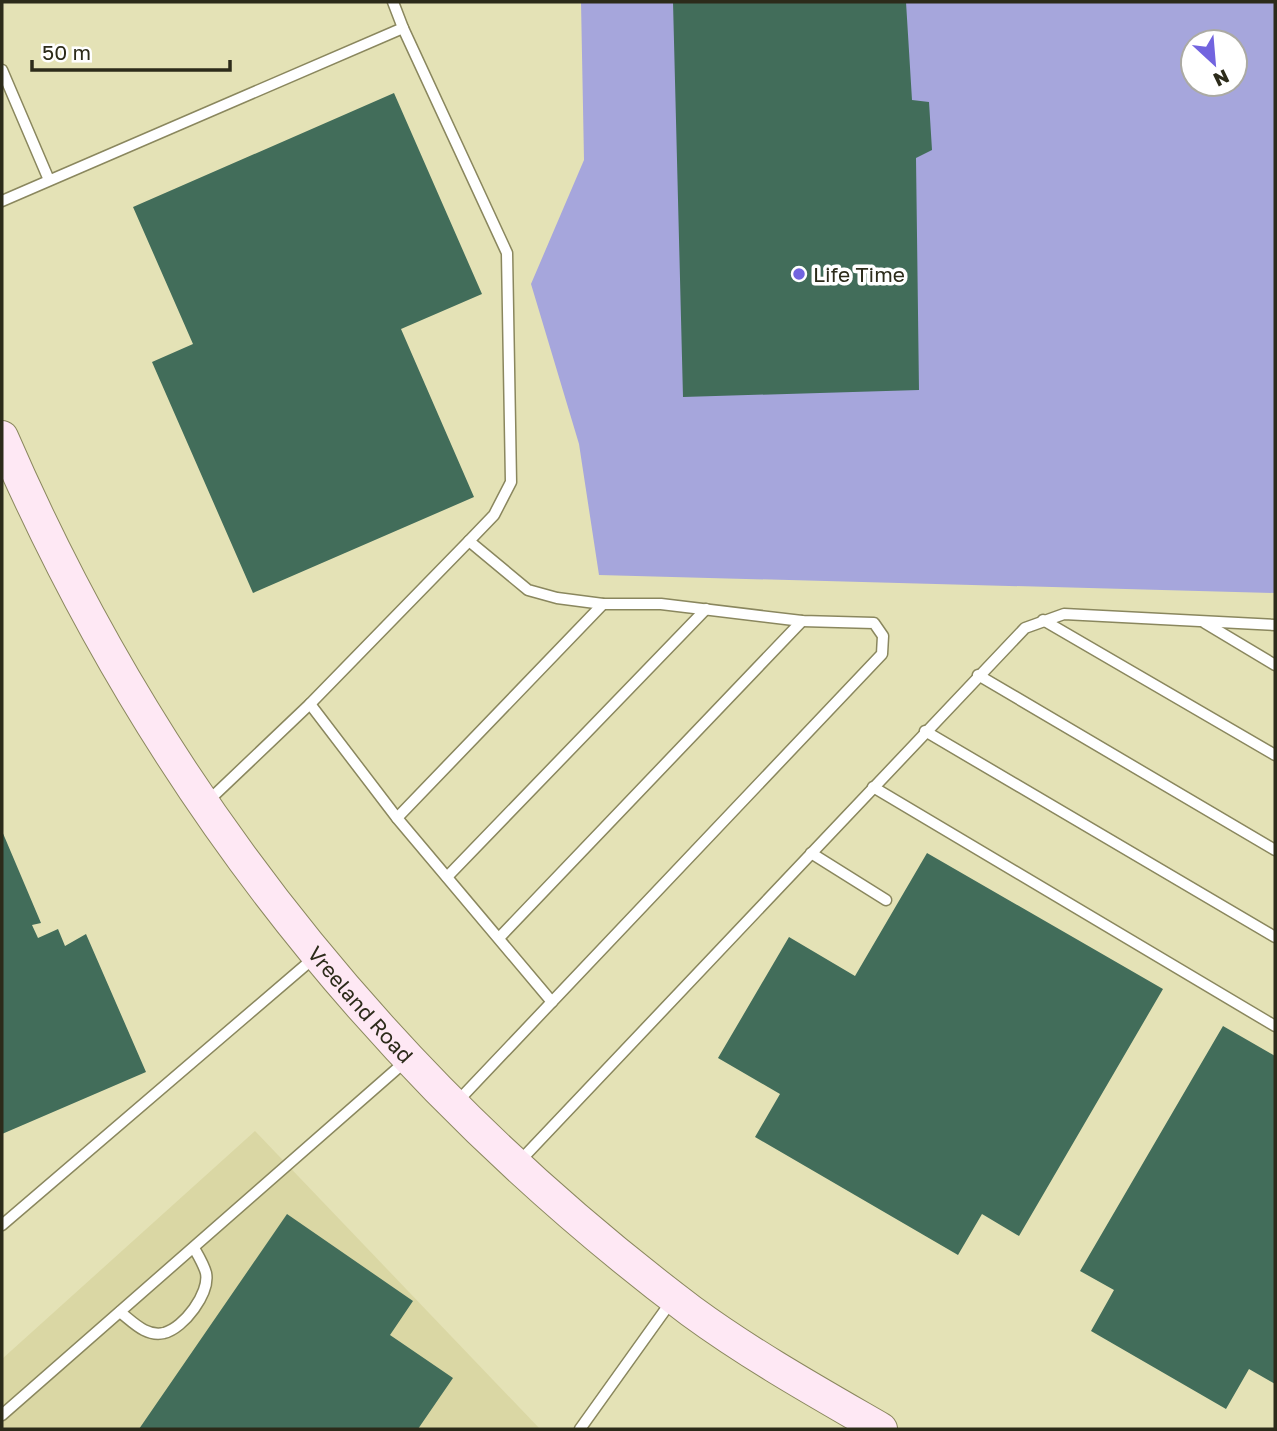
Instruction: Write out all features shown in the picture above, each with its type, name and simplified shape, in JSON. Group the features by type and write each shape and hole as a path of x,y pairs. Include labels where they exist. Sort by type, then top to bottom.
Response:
{"street":[{"name":"Vreeland Road","path":"5,456 89,621 143,715 203,805 278,908 410,1059 517,1165 621,1258 800,1382 881,1429"}],"lane":[{"path":"203,805 310,704 494,515 511,482 507,253 393,2"},
{"path":"2,201 403,28"},
{"path":"2,70 49,180"},
{"path":"454,1105 882,654 883,636 874,623 802,621 661,604 603,604 557,598 528,590 469,541"},
{"path":"397,818 603,604"},
{"path":"447,877 706,609"},
{"path":"517,1165 1025,628 1064,614 1275,625"},
{"path":"1043,620 1275,755"},
{"path":"499,938 802,621"},
{"path":"1202,621 1275,665"},
{"path":"978,675 1275,850"},
{"path":"310,704 397,818 552,1002"},
{"path":"925,731 1275,937"},
{"path":"873,787 1275,1026"},
{"path":"811,853 886,900"},
{"path":"2,1225 317,955"},
{"path":"2,1415 410,1059"},
{"path":"120,1312 144,1331 163,1333 180,1323 206,1291 206,1273 194,1248"},
{"path":"580,1429 674,1297"}],"shaded area":[{"path":"581,2 1275,2 1275,593 599,575 579,444 531,284 584,160"},
{"path":"255,1131 540,1429 2,1429 2,1359"}],"building":[{"name":"Life Time","path":"673,2 906,2 912,100 929,102 932,150 916,158 919,390 683,397"},
{"path":"394,93 482,294 401,329 474,497 253,593 152,362 193,344 133,207"},
{"path":"2,831 41,923 32,925 38,938 58,929 65,946 86,934 146,1072 2,1134"},
{"path":"927,853 1163,989 1019,1236 982,1214 958,1255 755,1137 780,1094 718,1058 789,937 855,976"},
{"path":"1223,1026 1275,1056 1275,1384 1249,1369 1226,1409 1091,1331 1114,1290 1080,1271"},
{"path":"287,1214 413,1301 390,1335 453,1378 418,1429 139,1429"}],"place":[{"name":"Life Time","path":"799,274"}]}
